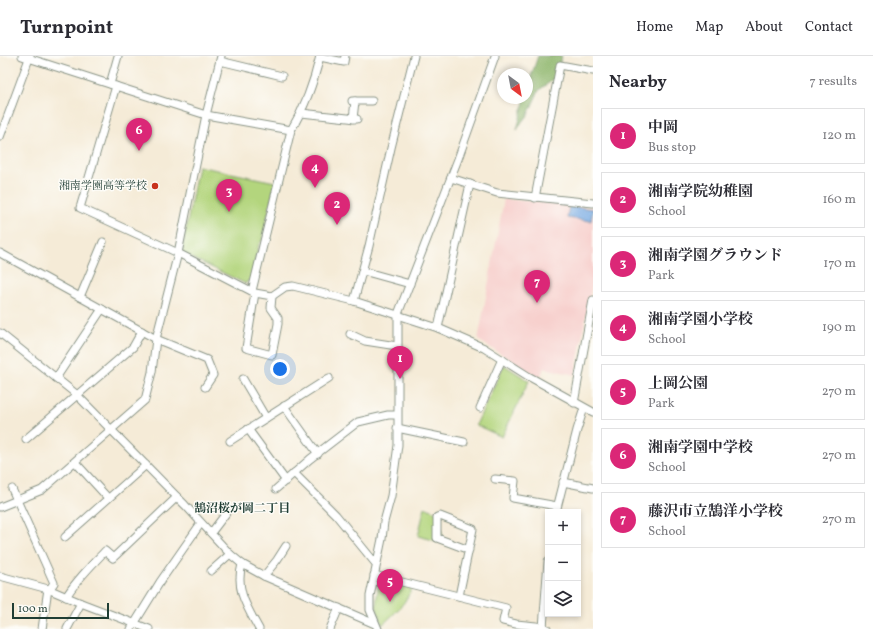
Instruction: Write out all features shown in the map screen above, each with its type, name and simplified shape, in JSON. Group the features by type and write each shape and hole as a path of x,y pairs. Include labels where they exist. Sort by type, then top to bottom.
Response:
{"street":[{"path":"22,56 30,57 206,115 291,130"},
{"path":"118,56 113,85 80,208 254,292 272,296 285,287 293,286 354,301 438,328 484,348 574,403 593,412"},
{"path":"272,296 271,308 278,318 278,324 272,355 246,348 254,292 291,130 301,113 312,86 320,56 344,62 345,56"},
{"path":"354,301 363,271 414,56"},
{"path":"377,626 370,610 370,596 384,522 392,496 398,445 398,314 451,178 495,56"},
{"path":"0,137 30,57"},
{"path":"0,507 42,490 145,400 152,372 156,338 178,254 206,115 221,58 282,76"},
{"path":"535,198 560,65 593,71"},
{"path":"301,113 355,119 354,101 372,101"},
{"path":"451,178 497,193 593,204"},
{"path":"438,328 470,184"},
{"path":"80,297 103,242"},
{"path":"0,253 142,331 207,360 213,374 205,387"},
{"path":"363,271 410,284"},
{"path":"574,403 593,303"},
{"path":"56,378 102,309"},
{"path":"26,439 76,394 133,347 142,331"},
{"path":"0,333 76,394 177,497 230,554 242,564 264,576 377,626"},
{"path":"350,334 365,341 397,346"},
{"path":"480,408 502,359"},
{"path":"230,441 329,378"},
{"path":"243,379 266,418"},
{"path":"284,406 318,454"},
{"path":"495,479 515,481 513,498 556,509 584,408"},
{"path":"276,489 358,422 388,415 397,415"},
{"path":"397,428 464,442"},
{"path":"248,429 286,481"},
{"path":"75,462 108,498"},
{"path":"65,537 146,465"},
{"path":"294,473 336,515 376,564"},
{"path":"564,482 593,488"},
{"path":"12,489 54,583 49,589 42,629"},
{"path":"66,597 72,586 106,551 113,558 177,497"},
{"path":"211,533 227,512"},
{"path":"459,596 469,550 473,529 440,516 437,517 436,538 469,550"},
{"path":"133,626 160,582 201,523"},
{"path":"264,576 286,546"},
{"path":"211,571 230,554"},
{"path":"242,564 239,584 240,592 259,629"},
{"path":"374,575 506,608 503,621 514,626 536,626 545,628 547,581"},
{"path":"0,576 49,589 133,626 149,629"},
{"path":"67,629 81,603"},
{"path":"330,629 339,608"}],"shaded area":[{"path":"504,199 593,207 593,279 575,375 544,368 540,378 478,340"}],"green space":[{"path":"538,56 562,56 554,79 539,90 533,104 533,71"},
{"path":"524,104 533,104 527,117 523,120 517,130"},
{"path":"198,166 275,182 262,241 259,244 250,282 247,281 246,284 184,254 182,250"},
{"path":"504,365 529,381 502,437 476,425"},
{"path":"425,507 438,513 442,534 441,542 418,536"},
{"path":"379,578 412,587 407,598 382,625 376,606"}],"water":[{"path":"569,206 593,209 591,221 567,218"}],"place":[{"name":"湘南学園中学校","path":"139,151"},
{"name":"湘南学園高等学校","path":"155,186"},
{"name":"湘南学園小学校","path":"315,188"},
{"name":"湘南学園グラウンド","path":"229,212"},
{"name":"湘南学院幼稚園","path":"337,225"},
{"name":"藤沢市立鵠洋小学校","path":"537,303"},
{"name":"中岡","path":"400,379"},
{"name":"上岡公園","path":"390,602"}],"district":[{"name":"鵠沼桜が岡二丁目","path":"242,509"}]}
